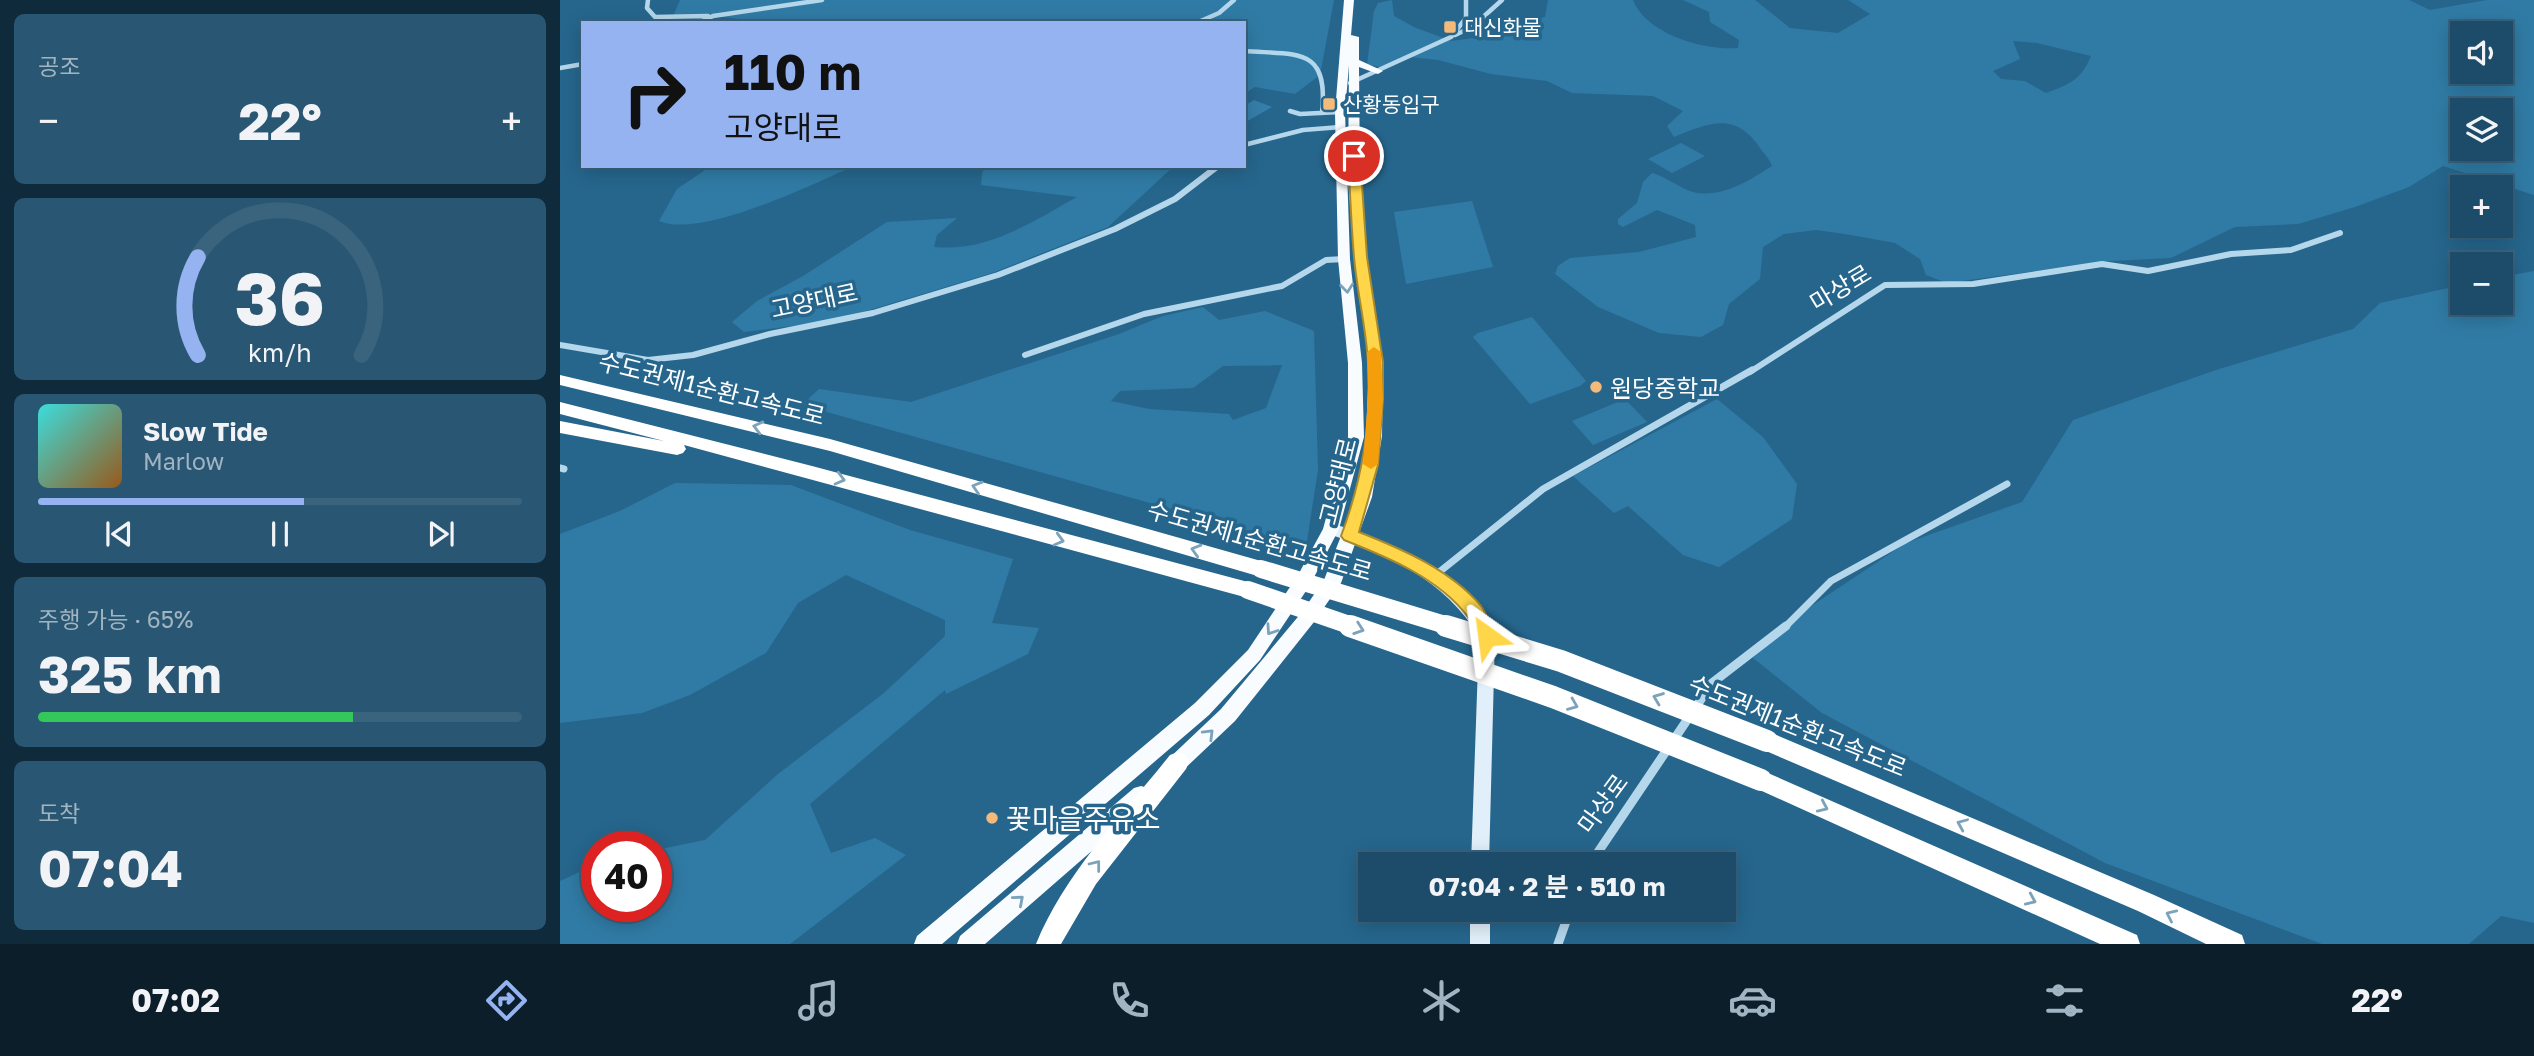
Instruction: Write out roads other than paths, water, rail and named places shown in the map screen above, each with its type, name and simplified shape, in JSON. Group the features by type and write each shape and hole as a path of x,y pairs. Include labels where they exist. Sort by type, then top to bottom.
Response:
{"highway":[{"name":"수도권제1순환고속도로","path":"560,380 843,449 1261,569 1561,661 1768,741 2146,903 2233,944"},
{"path":"560,408 812,472 1248,590 1553,697 1761,780 2128,944"},
{"path":"560,426 633,439 723,460 812,472"},
{"path":"1048,944 1058,922 1088,876 1178,762"}],"main road":[{"name":"고양대로","path":"925,944 1202,709 1254,655 1364,497 1376,399 1376,362 1360,257 1354,178 1348,84 1349,0"},
{"name":"고양대로","path":"968,944 1178,762 1228,715 1308,617 1332,583 1356,437 1355,363 1344,259 1340,120 1354,62 1358,0"},
{"path":"1354,62 1378,71"}],"street":[{"path":"648,0 647,8 655,17 713,16 822,0"},
{"path":"1201,21 1219,13 1234,0"},
{"path":"1451,37 1466,18 1466,0"},
{"path":"1348,84 1472,27 1503,0"},
{"path":"703,21 713,16"},
{"path":"1246,51 1293,53 1312,60 1323,75 1326,86 1322,113"},
{"path":"560,68 581,64"},
{"path":"1290,111 1322,113 1340,120"},
{"path":"1246,144 1340,120"},
{"name":"고양대로","path":"560,345 648,359 692,355 770,334 873,313 998,275 1115,229 1175,199 1215,168"},
{"name":"마상로","path":"1433,578 1543,489 1731,384 1885,285 1973,284 2102,264 2148,271 2231,254 2291,250 2340,233"},
{"path":"1025,355 1144,314 1282,286 1326,260 1344,259"},
{"name":"마상로","path":"1598,852 1712,683 1784,628 1831,581 2007,484"},
{"path":"1340,532 1402,556 1475,612 1487,636 1480,852"},
{"path":"1480,922 1480,944"},
{"path":"1558,944 1566,922"}],"place":[{"name":"대신화물","path":"1450,27"},
{"name":"산황동입구","path":"1329,104"},
{"name":"원당중학교","path":"1596,387"},
{"name":"꽃마을주유소","path":"992,818"}]}
